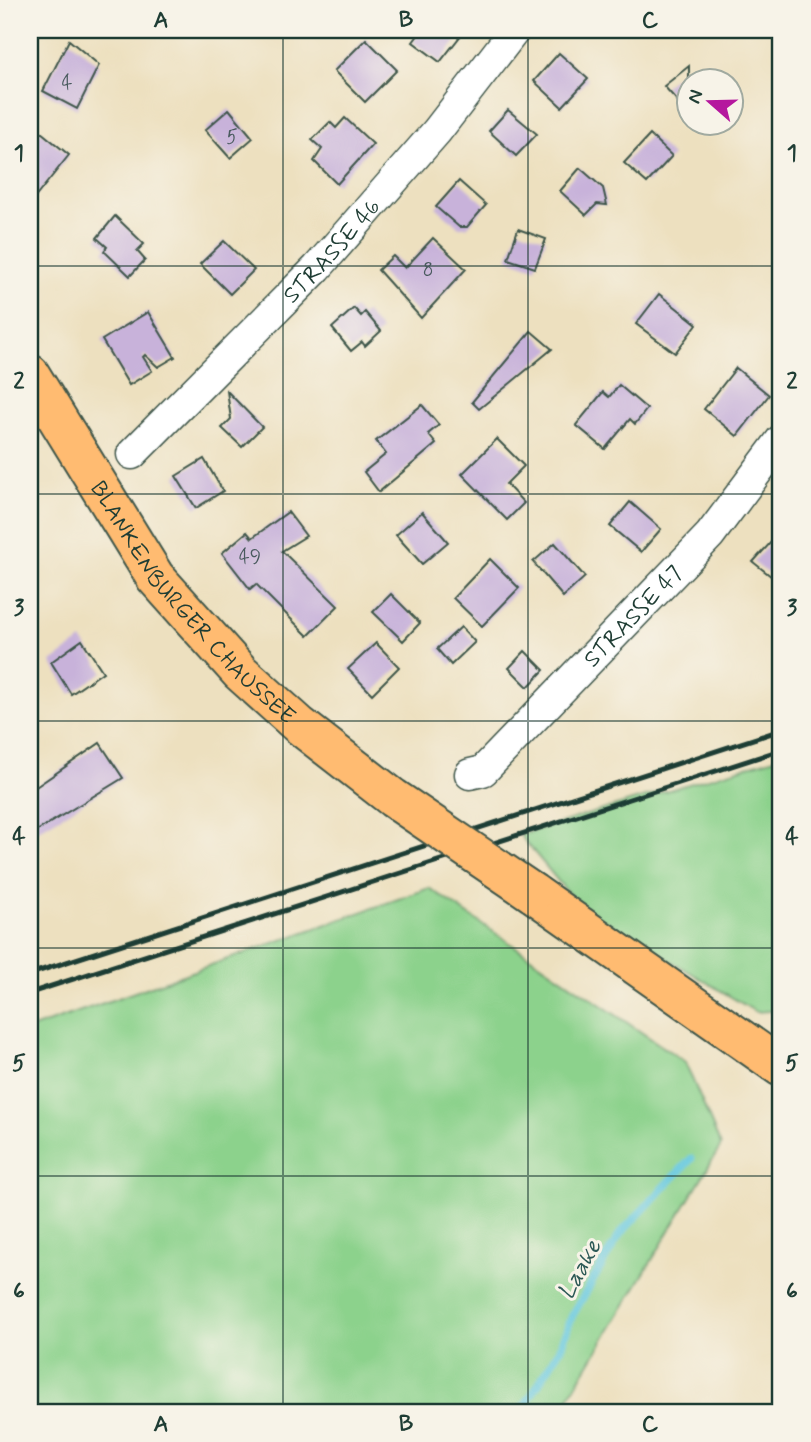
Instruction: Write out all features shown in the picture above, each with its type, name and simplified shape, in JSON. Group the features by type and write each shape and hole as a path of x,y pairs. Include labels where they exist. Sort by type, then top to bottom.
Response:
{"main road":[{"name":"BLANKENBURGER CHAUSSEE","path":"30,374 155,577 240,672 299,725 393,798 778,1065"}],"street":[{"name":"STRASSE 46","path":"132,454 317,268 437,131 514,30"},
{"name":"STRASSE 47","path":"470,774 483,771 710,534 781,440"}],"green space":[{"path":"781,756 781,1010 756,1012 577,904 520,835"},
{"path":"429,888 685,1062 721,1146 560,1412 30,1412 30,1029"}],"building":[{"path":"422,30 465,30 440,62 413,42"},
{"path":"366,39 397,70 365,102 334,71"},
{"path":"69,40 99,65 77,109 43,91"},
{"path":"559,53 588,79 562,107 534,81"},
{"path":"674,78 674,97 664,86"},
{"path":"229,109 253,138 230,158 205,130"},
{"path":"508,110 537,134 516,156 489,131"},
{"path":"345,118 373,144 337,184 314,161 322,149 312,140 330,122 336,128"},
{"path":"30,123 69,155 30,204"},
{"path":"650,135 672,156 647,183 624,163"},
{"path":"580,168 603,188 607,205 597,204 586,215 560,191"},
{"path":"459,181 486,205 467,227 459,227 436,207"},
{"path":"115,216 144,244 137,251 145,260 130,276 104,251 107,247 97,238"},
{"path":"518,229 546,239 535,268 508,259"},
{"path":"433,238 466,269 421,318 378,270 393,256 405,268"},
{"path":"224,241 254,270 230,294 200,264"},
{"path":"659,294 697,324 675,353 636,324"},
{"path":"354,308 361,316 365,312 381,331 365,346 362,342 351,351 332,328"},
{"path":"148,312 175,357 158,367 145,355 143,357 152,371 129,385 102,340"},
{"path":"531,331 552,349 479,409 472,402"},
{"path":"736,368 769,395 737,436 704,409"},
{"path":"619,385 647,409 635,424 630,419 605,449 576,425 603,392 609,397"},
{"path":"227,391 262,427 242,447 222,428 231,419"},
{"path":"422,405 439,425 428,434 436,444 379,492 364,472 386,454 376,441"},
{"path":"497,439 524,466 506,484 524,503 507,520 462,474"},
{"path":"204,459 223,491 196,508 176,476"},
{"path":"630,502 661,529 641,552 610,526"},
{"path":"288,512 306,536 282,551 338,606 308,636 256,584 250,589 222,553 247,532 252,538"},
{"path":"422,512 448,542 422,564 396,535"},
{"path":"781,531 781,584 753,562"},
{"path":"555,543 585,577 563,597 533,562"},
{"path":"490,559 519,588 482,626 453,598"},
{"path":"391,594 420,623 403,641 373,612"},
{"path":"461,627 475,642 451,665 437,649"},
{"path":"82,640 103,672 71,694 51,662"},
{"path":"376,643 399,667 372,694 348,669"},
{"path":"525,651 544,670 528,687 509,668"},
{"path":"100,743 123,778 30,835 30,791"}],"waterway":[{"name":"Laake","path":"521,1412 560,1349 572,1316 620,1234 691,1159"}],"railway":[{"path":"30,974 781,730"},
{"path":"30,993 781,750"}]}
